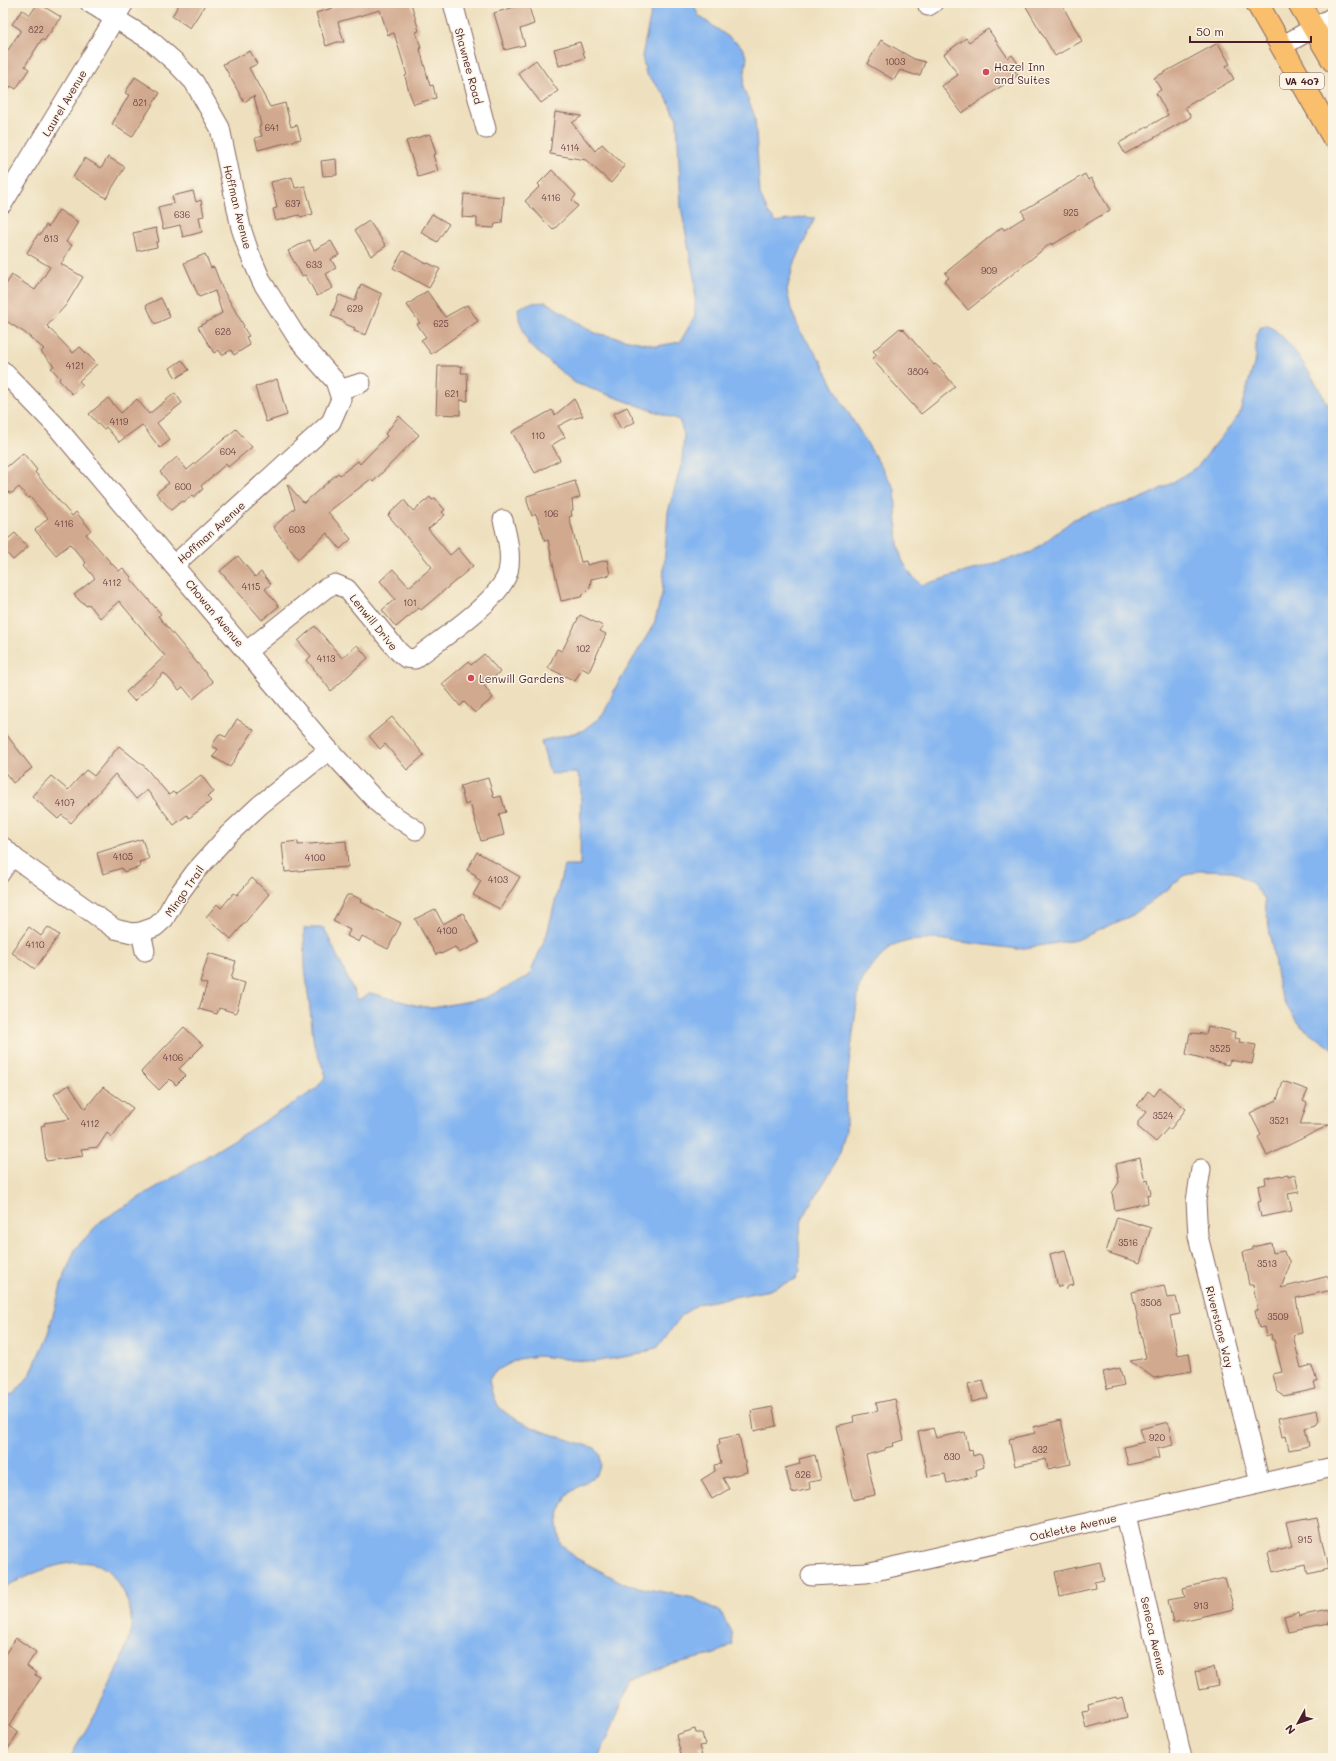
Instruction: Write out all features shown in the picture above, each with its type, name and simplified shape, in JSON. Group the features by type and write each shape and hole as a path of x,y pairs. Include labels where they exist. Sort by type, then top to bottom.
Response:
{"main road":[{"name":"VA 407","path":"1257,3 1333,137"},
{"name":"VA 407","path":"1299,3 1333,61"}],"street":[{"name":"Hoffman Avenue","path":"90,3 120,11 175,62 194,82 220,128 241,228 251,258 277,307 298,339 335,381 339,390 340,399 331,422 174,565"},
{"name":"Shawnee Road","path":"453,3 486,129"},
{"name":"Laurel Avenue","path":"3,203 120,11"},
{"path":"1282,46 1333,17"},
{"name":"Chowan Avenue","path":"3,371 55,425 329,750 378,803 390,813 416,830"},
{"path":"339,390 360,383"},
{"name":"Lenwill Drive","path":"247,651 326,588 335,584 347,589 398,652 406,658 415,659 482,607 494,596 504,583 508,570 509,554 508,539 503,520"},
{"name":"Mingo Trail","path":"10,853 115,929 124,932 141,932 155,927 164,918 176,898 195,872 228,835 260,805 329,750"},
{"path":"141,932 145,951"},
{"name":"Riverstone Way","path":"1201,1169 1196,1201 1198,1236 1260,1483"},
{"name":"Oaklette Avenue","path":"810,1576 866,1573 1333,1467"},
{"name":"Seneca Avenue","path":"1126,1515 1182,1758"}],"lane":[{"path":"3,878 10,853"}],"water":[{"path":"653,3 693,3 699,16 741,46 747,57 743,87 755,117 760,195 769,214 776,222 805,217 815,218 793,267 787,290 791,309 800,331 821,361 840,399 895,489 898,544 902,560 911,575 922,585 1032,552 1074,519 1095,511 1138,500 1170,484 1198,466 1239,415 1256,357 1256,337 1260,328 1266,325 1275,330 1285,339 1304,364 1333,414 1333,1049 1302,1027 1286,1006 1279,989 1264,898 1252,883 1232,871 1201,870 1184,876 1133,915 1077,940 1018,949 937,939 908,941 890,947 867,972 859,988 846,1088 846,1130 840,1152 831,1171 802,1219 799,1239 800,1270 796,1279 770,1290 698,1304 682,1315 658,1347 641,1354 593,1362 538,1356 518,1359 494,1372 489,1380 494,1399 504,1412 515,1419 542,1431 595,1448 600,1455 601,1465 596,1475 568,1494 561,1508 557,1525 560,1543 576,1558 627,1585 694,1598 721,1612 731,1632 733,1644 715,1654 666,1666 631,1681 599,1758 70,1758 105,1695 120,1663 131,1629 130,1612 123,1590 112,1574 98,1565 84,1562 56,1566 27,1576 3,1588 3,1395 14,1394 30,1375 48,1333 62,1282 75,1249 101,1221 315,1090 326,1076 314,1045 305,967 304,928 324,928 358,1000 370,993 432,1008 485,998 529,976 547,934 564,866 580,866 581,783 577,773 550,774 541,741 582,731 603,715 616,687 654,624 662,594 668,512 682,462 684,434 679,420 575,383 529,345 519,319 518,308 531,303 546,302 595,333 657,346 680,342 695,316 695,283 681,207 677,119 665,95 646,74 642,56"}],"building":[{"path":"38,3 61,17 44,41 42,39 25,66 29,69 16,89 11,86 3,99 3,58 21,30 12,24 22,10 30,15"},
{"path":"180,3 206,3 190,28 172,16"},
{"path":"349,3 411,3 419,31 416,32 421,48 420,49 430,86 433,85 436,98 414,104 409,92 405,76 407,75 394,33 388,35 380,10 338,22 344,42 337,42 326,46 316,13"},
{"path":"528,3 534,24 520,29 525,45 505,50 494,13"},
{"path":"1024,3 1061,3 1082,41 1055,56"},
{"name":"Hazel Inn and Suites","path":"988,29 1008,58 1012,55 1019,65 1013,69 1018,75 962,113 942,86 958,75 944,54 966,38 969,42"},
{"path":"881,40 914,59 925,62 920,75 915,75 900,70 894,80 867,64"},
{"path":"580,42 585,58 559,66 554,49"},
{"path":"1218,43 1230,64 1226,66 1234,79 1185,107 1191,117 1125,154 1119,143 1168,115 1156,93 1161,90 1154,78"},
{"path":"250,51 257,64 249,68 270,107 285,103 291,127 297,125 301,139 258,150 255,138 262,136 254,96 244,102 223,64"},
{"path":"536,60 558,91 541,103 518,73"},
{"path":"135,77 160,93 132,137 112,124 129,95 125,93"},
{"path":"555,112 582,116 572,123 595,151 602,144 625,166 611,183 586,160 550,154"},
{"path":"430,134 436,154 433,155 438,171 418,177 406,141"},
{"path":"108,157 125,167 106,198 73,177 85,158 101,168"},
{"path":"336,159 337,175 323,176 321,161"},
{"path":"552,170 576,195 572,200 578,206 553,230 525,201 540,186 538,184"},
{"path":"1085,174 1088,180 1091,178 1110,210 1052,245 1051,243 968,310 944,281 949,278 945,273 1002,227 1004,230 1025,217 1022,211"},
{"path":"292,177 295,188 305,186 313,214 301,217 299,215 276,221 273,209 277,208 271,182"},
{"path":"193,191 196,202 201,200 204,216 199,217 202,232 183,237 180,225 163,229 158,207 174,203 172,196"},
{"path":"464,194 504,197 502,223 495,224 494,228 477,227 477,218 462,217"},
{"path":"59,210 78,222 66,242 72,245 61,264 83,277 66,305 47,326 73,353 80,347 97,364 79,381 83,385 72,394 59,380 60,378 51,368 54,366 41,352 44,349 25,333 3,319 3,289 12,275 35,290 50,267 27,253 38,234 40,235 46,225 48,227"},
{"path":"432,214 449,224 437,242 421,232"},
{"path":"369,221 386,246 371,256 355,230"},
{"path":"156,228 159,242 156,242 157,247 137,251 133,233"},
{"path":"309,240 314,250 331,241 339,255 331,259 336,268 326,274 333,288 317,296 306,276 302,276 288,251"},
{"path":"403,251 440,269 429,288 393,268"},
{"path":"205,254 211,268 214,267 222,288 249,336 246,337 250,345 234,355 231,350 222,355 219,350 214,353 198,327 222,313 215,291 199,297 184,263"},
{"path":"361,284 382,294 366,335 354,331 355,328 331,316 339,295 355,301"},
{"path":"427,291 445,317 467,305 478,321 431,354 421,340 426,337 417,324 420,323 407,305"},
{"path":"161,298 170,317 155,324 146,305"},
{"path":"900,328 902,330 903,329 934,365 935,364 941,369 955,387 921,414 872,359 877,355 873,351"},
{"path":"182,360 189,370 176,378 170,368"},
{"path":"438,366 462,366 461,373 467,373 468,401 460,400 460,415 436,414"},
{"path":"277,379 287,415 266,422 255,387"},
{"path":"175,393 182,403 157,423 170,440 160,448 142,425 119,442 106,427 104,429 102,428 89,414 108,398 121,413 137,399 149,414"},
{"path":"574,399 583,416 572,419 558,426 565,437 552,445 560,460 535,473 512,432 552,410 555,415"},
{"path":"627,407 635,422 621,429 613,414"},
{"path":"399,416 419,435 373,482 371,479 328,512 351,539 340,549 327,533 298,559 273,527 295,508 287,484 304,503 338,473 340,475 358,461 360,464 387,436 385,434"},
{"path":"236,429 252,447 228,467 226,464 201,486 203,489 194,497 192,495 171,510 156,493 169,483 160,472 177,457 187,470"},
{"path":"23,453 37,470 35,472 72,516 76,512 91,530 86,534 111,563 119,571 123,568 131,577 130,578 161,614 158,616 213,682 193,699 183,687 179,690 164,673 134,701 126,692 165,656 119,601 100,618 89,604 86,606 74,595 95,578 84,565 86,563 70,544 56,555 35,530 48,518 30,497 28,498 19,487 12,493 9,493 3,485 3,470"},
{"path":"575,481 580,497 572,500 572,516 569,517 581,562 586,561 587,565 607,560 610,575 591,579 590,588 581,597 561,601 548,540 545,541 536,514 532,516 527,501 527,496"},
{"path":"430,497 432,500 435,498 445,510 442,512 445,515 428,529 450,555 458,548 473,566 421,610 419,608 396,627 382,610 395,599 380,581 393,569 409,587 432,567 388,515 404,500 413,511"},
{"path":"15,533 28,547 13,560 3,549 3,543"},
{"path":"238,556 255,577 261,572 271,584 265,589 279,606 262,620 220,571"},
{"path":"580,615 603,626 600,631 606,634 589,672 582,668 575,681 548,668 557,649 562,651"},
{"path":"315,626 342,658 357,645 368,658 331,691 307,660 311,656 298,641"},
{"name":"Lenwill Gardens","path":"484,654 500,672 484,685 493,698 475,713 464,702 460,706 442,684 468,662 471,665"},
{"path":"392,717 424,755 407,770 385,744 380,749 369,736"},
{"path":"237,719 254,730 230,767 213,757 218,749 212,746 219,734 226,737"},
{"path":"3,730 32,768 13,783 3,770"},
{"path":"119,746 144,766 169,795 173,792 175,794 201,775 214,792 207,797 211,801 189,818 187,815 174,825 147,790 136,799 115,774 71,823 62,815 58,819 32,796 51,776 68,790 86,770 94,776"},
{"path":"488,778 494,798 501,796 506,812 499,814 504,835 481,841 470,803 465,805 460,786"},
{"path":"142,839 149,859 139,862 140,867 124,872 122,868 103,874 97,853"},
{"path":"298,841 298,845 346,841 348,867 285,872 282,843"},
{"path":"477,852 520,877 500,909 473,895 481,881 475,877 476,875 467,870"},
{"path":"252,878 269,894 231,939 206,917 217,904 221,908 234,893 237,895"},
{"path":"347,895 352,895 362,900 361,902 401,923 388,949 362,936 359,942 347,936 350,930 333,921"},
{"path":"435,909 443,924 463,913 479,943 459,953 455,947 436,955 415,919"},
{"path":"29,927 41,936 48,927 59,935 35,969 11,952"},
{"path":"209,953 236,961 231,979 245,983 236,1013 219,1008 217,1014 199,1009 207,984 200,982"},
{"path":"1208,1026 1235,1032 1234,1038 1240,1039 1239,1042 1256,1045 1252,1064 1230,1060 1228,1065 1186,1054 1190,1033 1206,1034"},
{"path":"184,1027 203,1045 179,1069 186,1075 176,1085 170,1079 159,1090 141,1072"},
{"path":"1283,1081 1308,1090 1303,1101 1307,1103 1300,1125 1329,1125 1267,1156 1258,1137 1261,1135 1250,1113 1277,1100"},
{"path":"69,1085 85,1109 103,1087 133,1108 112,1137 107,1133 98,1147 81,1149 83,1156 46,1161 41,1126 45,1125 44,1123 70,1119 54,1094"},
{"path":"1160,1088 1186,1109 1170,1130 1168,1128 1156,1142 1138,1127 1138,1122 1146,1112 1137,1106 1148,1091 1154,1096"},
{"path":"1140,1158 1145,1181 1148,1180 1151,1194 1147,1195 1148,1203 1115,1210 1112,1193 1119,1182 1116,1164"},
{"path":"1288,1175 1288,1177 1295,1175 1299,1192 1288,1194 1292,1211 1261,1217 1258,1202 1261,1201 1258,1186 1266,1184 1265,1178"},
{"path":"1117,1217 1151,1228 1140,1263 1106,1252"},
{"path":"1271,1243 1273,1253 1284,1251 1285,1255 1290,1260 1290,1264 1281,1288 1329,1276 1332,1290 1296,1298 1302,1333 1293,1335 1301,1368 1312,1365 1317,1382 1314,1382 1316,1389 1284,1396 1277,1391 1273,1374 1282,1372 1274,1340 1272,1340 1271,1334 1266,1336 1264,1327 1259,1328 1255,1311 1258,1310 1253,1285 1249,1285 1243,1252 1252,1250 1252,1247"},
{"path":"1065,1250 1074,1285 1068,1286 1066,1290 1062,1286 1058,1287 1050,1254"},
{"path":"1164,1285 1167,1298 1176,1297 1180,1314 1170,1316 1178,1355 1189,1353 1192,1371 1154,1378 1130,1361 1146,1358 1132,1292"},
{"path":"1120,1368 1124,1385 1107,1389 1103,1372"},
{"path":"983,1380 988,1398 972,1402 968,1384"},
{"path":"895,1399 904,1440 893,1443 894,1446 885,1448 885,1450 866,1455 875,1495 853,1500 836,1426 854,1422 853,1416 878,1411 876,1403"},
{"path":"773,1407 776,1426 754,1431 751,1411"},
{"path":"1317,1410 1319,1421 1316,1425 1305,1428 1309,1446 1289,1450 1286,1436 1282,1437 1278,1418"},
{"path":"1061,1420 1071,1464 1048,1469 1046,1459 1015,1466 1009,1439 1035,1433 1033,1427"},
{"path":"1168,1422 1173,1445 1157,1449 1159,1458 1128,1465 1124,1447 1144,1442 1140,1429"},
{"path":"933,1428 936,1438 965,1432 969,1451 972,1450 973,1456 979,1454 982,1456 984,1467 976,1470 977,1476 947,1483 945,1474 928,1477 918,1432"},
{"path":"739,1435 747,1472 723,1478 729,1489 712,1499 701,1480 715,1471 714,1465 721,1464 717,1445 720,1444 719,1439"},
{"path":"815,1455 821,1480 809,1482 810,1489 792,1493 785,1468 800,1464 799,1459"},
{"path":"1306,1518 1307,1520 1317,1518 1328,1569 1308,1574 1306,1564 1273,1572 1268,1553 1292,1547 1286,1522"},
{"path":"1100,1562 1104,1580 1094,1582 1095,1588 1060,1596 1055,1572"},
{"path":"1225,1578 1234,1609 1173,1623 1168,1600 1185,1597 1183,1588"},
{"path":"1333,1609 1333,1621 1328,1622 1329,1624 1288,1632 1284,1616 1298,1612 1299,1616"},
{"path":"16,1638 36,1652 27,1666 36,1673 35,1675 41,1678 9,1726 18,1733 3,1757 3,1657"},
{"path":"1214,1667 1218,1686 1199,1690 1195,1671"},
{"path":"1116,1697 1117,1699 1122,1697 1127,1717 1086,1728 1082,1711 1089,1710 1088,1704"},
{"path":"695,1729 696,1733 702,1733 705,1745 699,1746 702,1756 682,1758 676,1735"}],"place":[{"name":"Hazel Inn and Suites","path":"986,72"},
{"name":"Lenwill Gardens","path":"471,678"}]}
